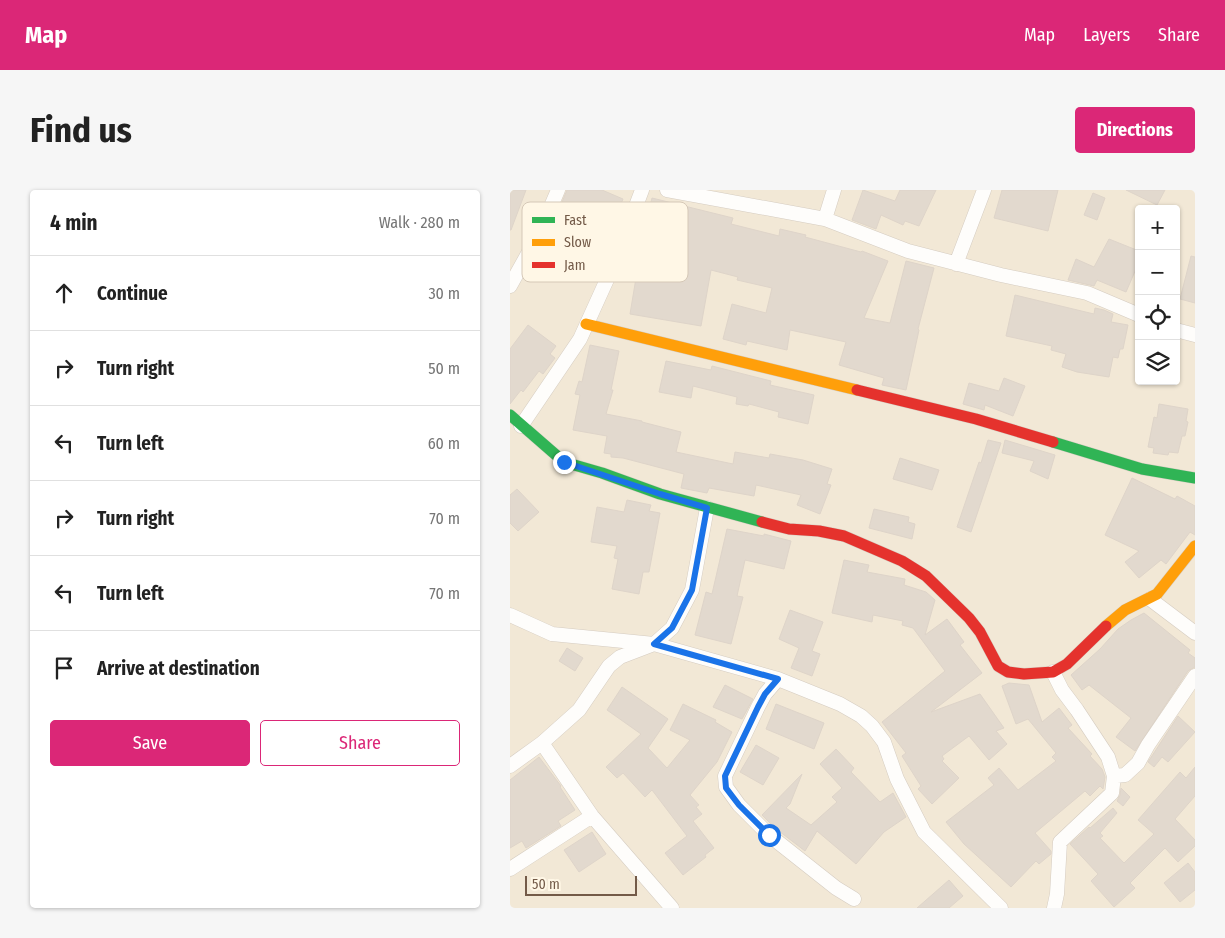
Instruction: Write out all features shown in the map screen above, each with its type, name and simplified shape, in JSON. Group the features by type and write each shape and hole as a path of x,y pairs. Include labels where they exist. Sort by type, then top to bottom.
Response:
{"street":[{"path":"553,202 558,190"},
{"path":"637,202 642,190"},
{"path":"667,190 825,219 908,251 1000,275 1087,293 1135,313"},
{"path":"825,219 834,190"},
{"path":"956,264 984,190"},
{"path":"510,286 522,264"},
{"path":"521,426 580,339 606,282"},
{"path":"586,324 976,419 1142,469 1195,478"},
{"path":"1180,331 1195,335"},
{"path":"510,415 564,462 707,508 790,529 818,531 844,536 902,561 926,576 969,618 980,632 998,666 1008,672 1024,674 1053,672 1067,664 1125,610 1157,594 1195,546"},
{"path":"510,766 542,743 579,710 609,666 620,657 654,644 672,628 692,590 707,508"},
{"path":"1150,599 1195,633"},
{"path":"510,615 552,634 654,644 778,679 840,704 861,716 872,726 884,742 898,778 924,832 1001,908"},
{"path":"1053,672 1062,690 1108,757 1114,776 1112,794 1060,842 1057,894 1054,908"},
{"path":"1114,776 1125,776 1132,770 1195,676"},
{"path":"778,679 765,694 725,776 726,788 739,805 769,835 836,888 854,899"},
{"path":"542,743 592,816 672,908"},
{"path":"510,869 592,816"}],"shaded area":[{"path":"510,190 1195,190 1195,908 510,908"}],"building":[{"path":"510,190 526,190 511,230 510,230"},
{"path":"567,190 602,190 623,199 622,202 562,202"},
{"path":"863,190 895,201 900,190 936,190 919,226 905,221 903,225 881,215 876,229 852,220"},
{"path":"1002,190 1058,190 1048,231 994,218"},
{"path":"1126,190 1165,190 1157,205"},
{"path":"1093,193 1105,198 1097,220 1084,215"},
{"path":"652,198 668,202 651,202"},
{"path":"688,207 733,218 731,224 779,236 780,229 806,235 805,237 862,251 888,261 864,318 890,323 906,261 934,268 918,329 906,390 882,385 884,378 839,365 846,342 790,330 787,350 747,341 746,345 723,339 732,304 766,313 772,288 737,280 738,277 711,270 701,326 630,314 635,282 688,282"},
{"path":"1109,239 1135,249 1135,271 1126,292 1097,280 1094,286 1068,280 1076,259 1094,267"},
{"path":"1191,256 1195,257 1195,303 1180,299"},
{"path":"1015,295 1094,314 1095,308 1104,310 1113,314 1111,322 1128,325 1123,349 1120,349 1118,358 1113,357 1109,377 1077,372 1062,367 1066,354 1051,350 1052,346 1006,336"},
{"path":"528,325 556,346 550,354 555,358 543,374 539,371 523,392 521,390 510,404 510,349"},
{"path":"590,345 619,351 611,390 613,390 606,414 642,421 681,432 676,452 733,464 735,452 769,458 770,454 803,460 832,469 827,484 831,485 820,514 797,505 801,495 756,485 754,496 709,488 707,493 681,488 684,474 623,458 611,457 611,454 604,453 607,436 573,430 580,395 575,394 579,381 582,382"},
{"path":"666,361 711,370 712,366 771,381 770,385 814,395 808,424 778,417 779,412 749,404 748,406 736,404 737,397 693,386 691,398 659,392"},
{"path":"1004,378 1025,386 1013,416 985,405 984,410 963,404 969,383 999,391"},
{"path":"1159,404 1188,409 1185,436 1182,436 1178,453 1169,452 1168,455 1153,453 1154,448 1148,447 1154,417 1157,418"},
{"path":"988,440 1001,443 971,532 957,527"},
{"path":"1005,440 1055,455 1048,479 1030,471 1034,461 1002,453"},
{"path":"900,458 939,470 932,490 893,479"},
{"path":"1132,478 1175,499 1177,496 1195,506 1195,535 1190,532 1166,564 1161,560 1139,578 1125,562 1139,551 1105,535"},
{"path":"517,489 539,512 518,531 510,523 510,495"},
{"path":"627,500 651,505 649,511 660,513 649,572 643,572 639,594 612,589 618,559 614,558 617,546 591,542 597,507 624,512"},
{"path":"874,509 909,517 908,522 915,524 912,539 869,528"},
{"path":"727,529 764,536 764,534 791,541 784,569 745,560 737,596 743,597 731,644 695,635 706,592 712,594"},
{"path":"844,560 869,565 867,572 905,579 904,585 926,592 935,600 925,635 947,619 964,642 960,645 982,673 931,712 980,694 1004,728 996,731 1007,744 989,760 969,736 942,756 944,759 942,761 959,778 932,804 918,789 921,786 902,756 906,753 882,722 945,671 913,628 902,625 903,621 873,615 872,622 832,613"},
{"path":"790,610 823,622 812,651 820,654 812,676 791,668 799,648 779,639"},
{"path":"1144,613 1190,650 1188,653 1195,658 1195,667 1188,671 1135,751 1116,737 1131,718 1089,685 1082,690 1071,675 1100,649 1118,629"},
{"path":"567,648 583,658 575,671 559,661"},
{"path":"1009,683 1029,685 1042,722 1059,708 1072,725 1068,728 1092,754 1090,756 1102,769 1105,777 1103,789 1100,786 1090,796 1085,791 1035,833 1051,851 1051,854 1039,864 1036,861 1011,887 964,844 946,822 994,785 988,778 999,768 1018,790 1056,761 1052,757 1056,753 1028,719 1016,724 1002,686"},
{"path":"725,685 753,699 742,719 713,707"},
{"path":"622,687 668,719 648,748 667,768 690,740 670,730 683,704 716,720 715,722 732,732 717,762 690,795 699,805 696,807 702,814 693,821 714,848 705,855 706,857 683,875 665,853 687,836 652,790 645,797 623,773 617,778 606,767 641,734 607,710"},
{"path":"776,704 824,723 814,749 766,729"},
{"path":"1178,716 1195,732 1168,762 1162,757 1154,767 1148,762"},
{"path":"756,745 779,758 763,785 740,772"},
{"path":"836,749 854,768 851,772 880,802 893,793 906,817 884,832 856,864 817,831 805,851 775,828 762,815 802,774 790,804 786,808 811,825 837,802 832,797 842,788 820,764"},
{"path":"539,757 561,786 575,810 558,821 561,826 526,848 522,841 510,848 510,780"},
{"path":"1195,767 1195,796 1175,819 1195,840 1195,846 1178,862 1165,848 1130,883 1135,888 1114,907 1091,881 1098,874 1070,844 1113,808 1117,813 1100,833 1103,836 1100,838 1124,863 1154,834 1138,820 1180,772 1186,778"},
{"path":"1121,788 1130,797 1123,806 1117,801"},
{"path":"592,832 606,854 579,872 564,850"},
{"path":"1188,863 1195,872 1195,890 1180,902 1164,883"},
{"path":"949,880 963,896 949,908 917,908"}],"traffic: fast":[{"path":"510,415 564,462 602,473 660,494 762,522"},
{"path":"1053,442 1142,469 1195,478"}],"traffic: slow":[{"path":"586,324 857,390"},
{"path":"1106,626 1125,610 1157,594 1195,546"}],"traffic: jam":[{"path":"857,390 976,419 1053,442"},
{"path":"762,522 789,529 819,531 844,536 902,561 926,576 969,618 980,632 998,666 1008,672 1024,674 1053,672 1067,664 1106,626"}],"route":[{"path":"564,462 707,508 692,590 672,628 654,644 778,679 765,694 725,776 726,788 739,805 769,835"}]}
